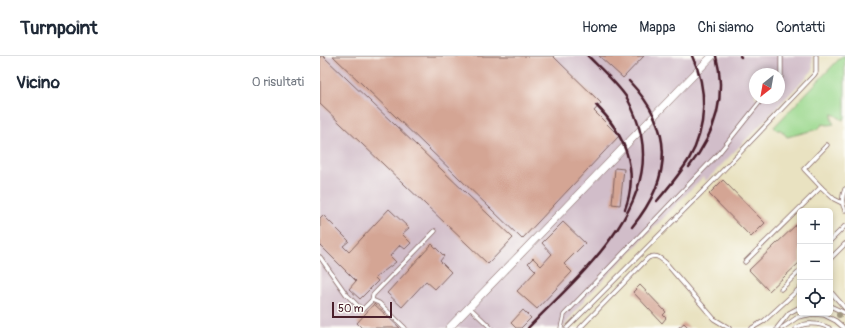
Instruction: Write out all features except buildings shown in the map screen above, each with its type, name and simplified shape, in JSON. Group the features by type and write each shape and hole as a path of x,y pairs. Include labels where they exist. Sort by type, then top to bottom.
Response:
{"street":[{"path":"449,328 712,56"}],"lane":[{"path":"781,56 781,68"},
{"path":"567,328 710,184 814,75 816,72 816,56"},
{"path":"561,328 564,315 719,153 758,104"},
{"path":"827,145 804,169 834,199 842,203"},
{"path":"745,262 821,187"},
{"path":"845,189 842,196 842,203 845,210"},
{"path":"833,238 845,226"},
{"path":"320,257 346,294 362,310 372,300 373,295 435,231"},
{"path":"833,256 845,244"},
{"path":"580,328 648,258 653,255 659,257 665,262 714,319 729,328"},
{"path":"781,289 797,274"},
{"path":"752,328 764,321 797,291"},
{"path":"833,294 845,308"},
{"path":"372,300 379,303 405,328"},
{"path":"469,307 491,328"},
{"path":"833,307 845,313"},
{"path":"777,328 789,313 797,309"},
{"path":"782,328 798,317 813,314 824,315 836,321 844,328"},
{"path":"796,328 807,324 815,324 829,328"}],"shaded area":[{"path":"320,56 812,56 813,70 785,99 785,68 749,68 749,104 780,104 706,181 703,177 584,300 563,328 320,328"}],"green space":[{"path":"842,56 845,56 845,118 843,120 832,114 832,121 834,124 823,124 818,129 787,137 781,130 777,130 774,127"}],"railway":[{"path":"528,328 568,288 608,242 625,217 637,191 643,163 641,135 635,116 623,92 588,56"},
{"path":"657,201 674,181 689,159 699,134 702,121 703,94 701,81 692,56"},
{"path":"689,167 706,142 716,114 720,86 716,56"},
{"path":"629,81 644,99 654,117 661,135 663,153 661,171 655,190 632,227"},
{"path":"596,105 614,128 627,153 631,180 625,209"}]}
